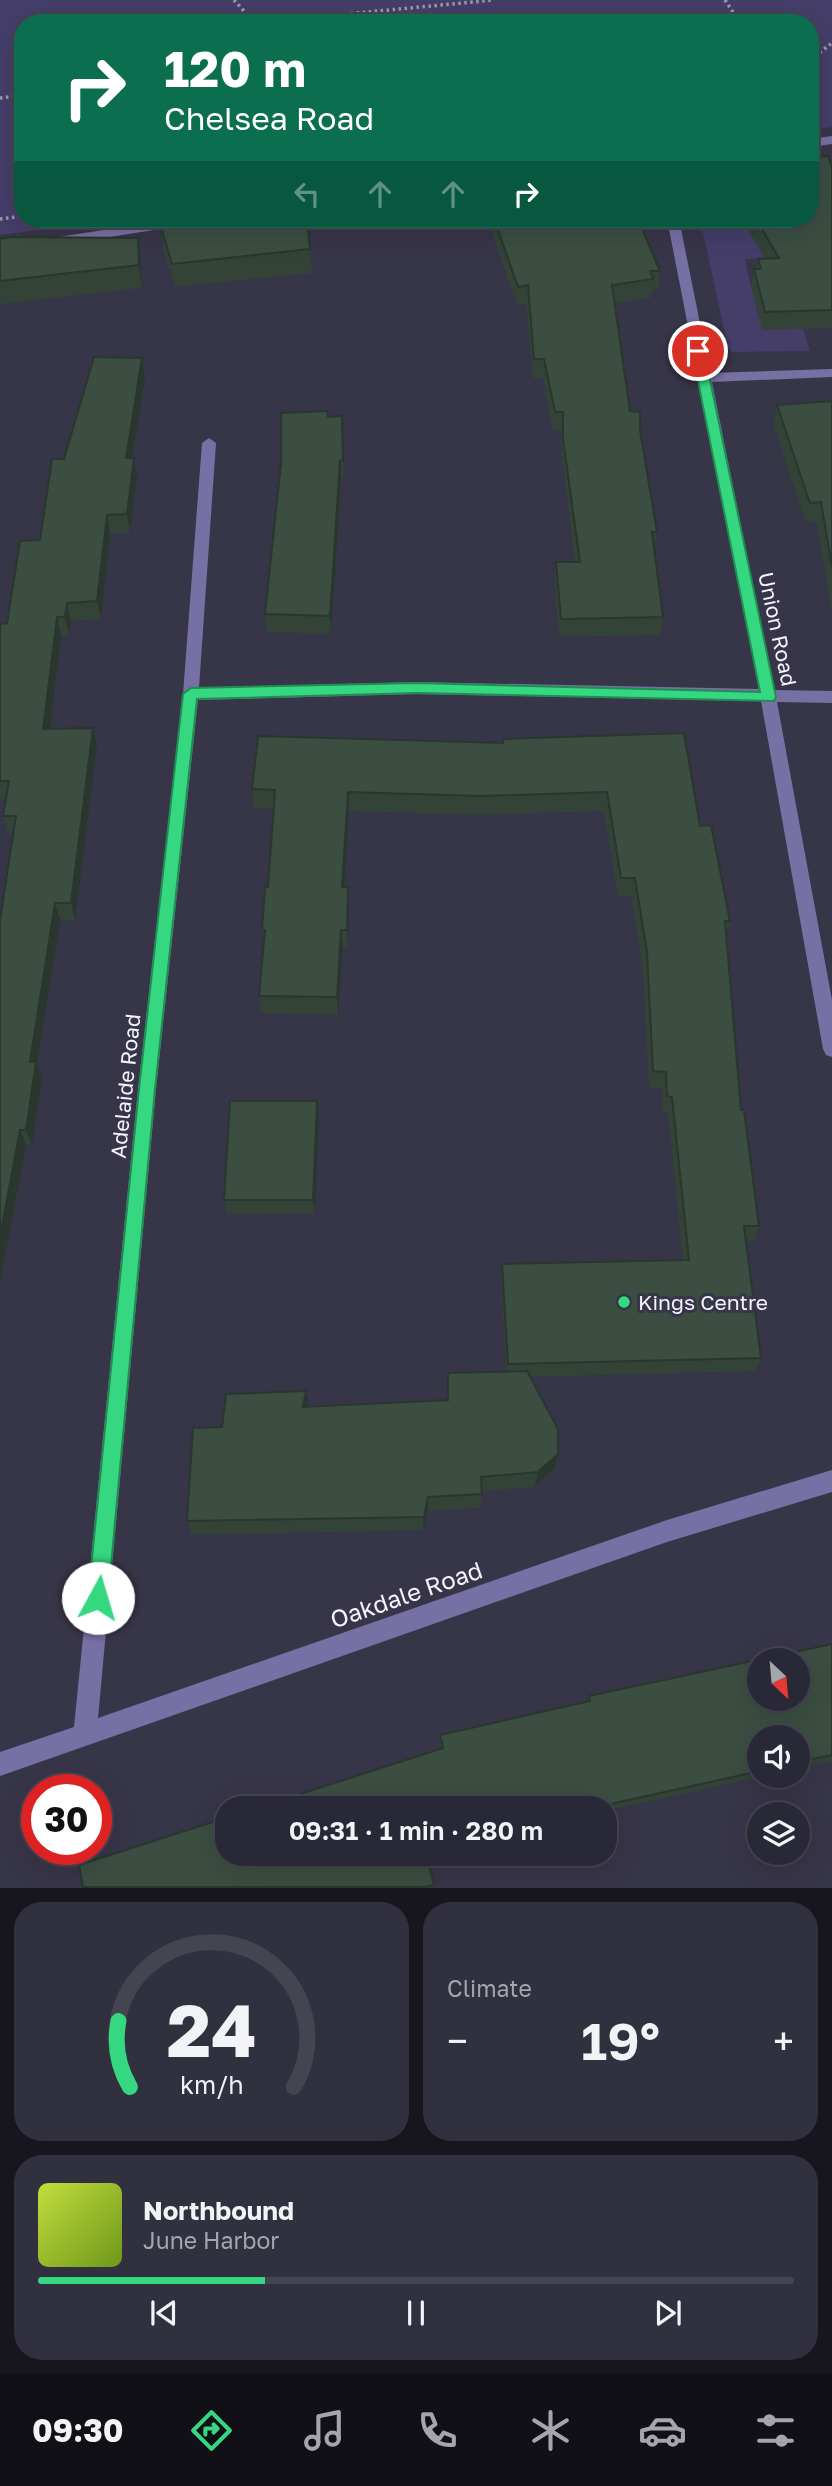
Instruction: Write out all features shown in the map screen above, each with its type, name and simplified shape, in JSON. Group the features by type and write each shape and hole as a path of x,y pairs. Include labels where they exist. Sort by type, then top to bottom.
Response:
{"street":[{"path":"47,243 143,228"},
{"name":"Union Road","path":"675,228 768,697 832,1049"},
{"path":"703,378 832,373"},
{"name":"Adelaide Road","path":"85,1734 147,1089 191,694 209,443"},
{"path":"191,694 417,688 832,697"},
{"name":"Oakdale Road","path":"0,1764 667,1531 832,1481"}],"path":[{"path":"234,0 247,14"},
{"path":"346,14 494,0"}],"shaded area":[{"path":"0,0 832,0 832,127 819,129 819,14 14,14 14,228 54,228 0,235"},
{"path":"702,228 808,228 780,257 745,259 751,287 803,328 810,351 732,352 728,348"}],"building":[{"path":"828,156 832,168 832,310 765,312 754,269 761,269 758,259 779,258 761,228 819,228 819,157"},
{"path":"161,228 308,228 310,249 172,264"},
{"path":"497,228 642,228 660,271 650,271 653,279 612,285 630,411 640,412 640,430 657,532 652,532 663,617 561,619 556,562 580,562 563,439 563,412 555,412 544,359 534,359 528,285 518,287"},
{"path":"138,238 139,265 0,281 0,239"},
{"path":"94,357 142,358 126,458 134,458 127,514 107,515 97,601 67,603 65,617 57,617 43,729 93,728 71,903 55,903 30,1062 36,1062 26,1130 20,1130 0,1236 0,920 16,816 3,816 9,781 0,781 0,624 7,623 20,541 40,540 52,459 64,459"},
{"path":"832,401 832,567 821,502 810,503 777,405"},
{"path":"327,411 328,417 342,416 343,461 340,461 330,616 265,614 281,463 281,413"},
{"path":"684,733 700,826 711,825 730,921 725,921 741,1110 744,1110 759,1226 744,1226 761,1358 508,1364 502,1264 689,1260 672,1097 667,1096 666,1072 653,1071 647,952 635,878 621,878 607,792 482,796 348,792 342,887 348,887 347,930 341,930 337,997 259,996 265,930 262,930 265,887 268,887 275,790 252,789 258,736 503,743 503,739"},
{"path":"230,1101 317,1101 313,1200 224,1200"},
{"path":"527,1371 558,1429 558,1454 538,1472 481,1477 482,1494 428,1497 424,1517 187,1521 193,1428 222,1427 226,1394 306,1391 303,1407 448,1400 448,1373"},
{"path":"832,1644 832,1755 810,1760 810,1725 747,1725 747,1774 617,1802 617,1796 294,1796 443,1748 440,1735 590,1701 589,1696 747,1662 747,1712 810,1712 810,1649"},
{"path":"215,1821 215,1866 429,1866 434,1885 83,1887 79,1865 112,1865 112,1854"}],"place":[{"name":"Kings Centre","path":"624,1302"}],"route":[{"path":"98,1598 147,1089 191,694 417,688 768,697 698,351"}]}
